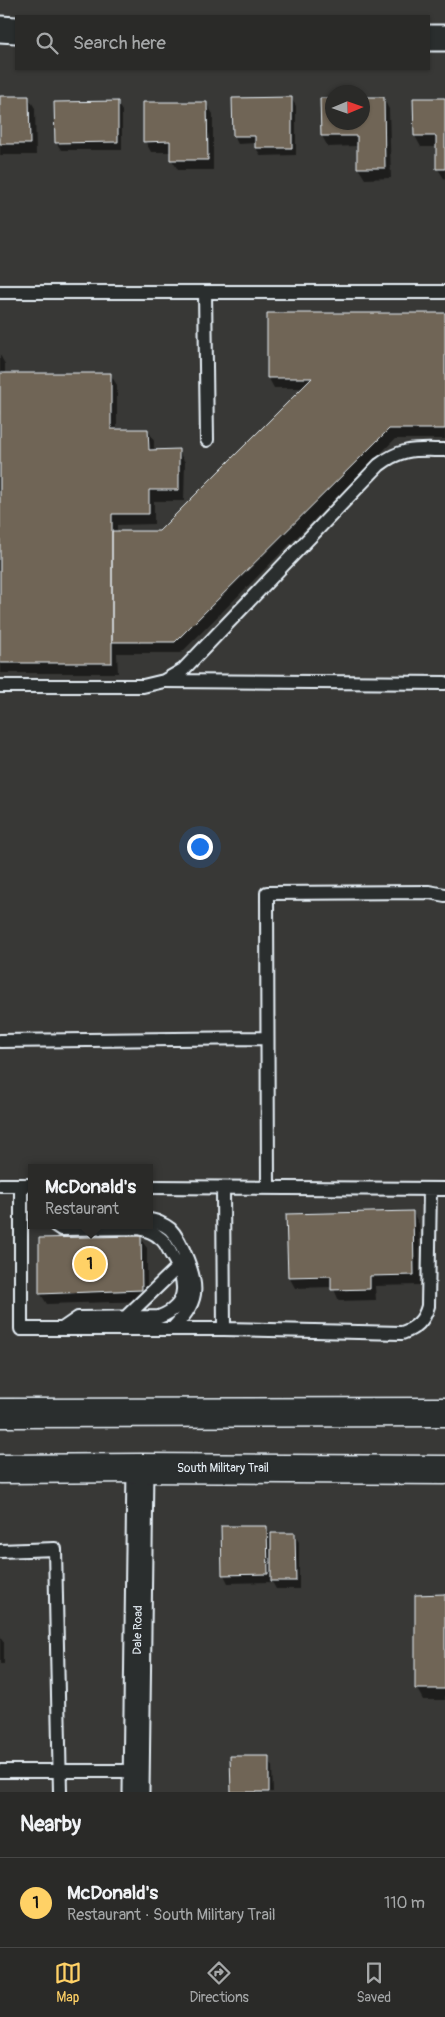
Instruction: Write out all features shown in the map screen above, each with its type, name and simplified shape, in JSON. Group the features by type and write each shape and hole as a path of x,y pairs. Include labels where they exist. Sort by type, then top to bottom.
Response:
{"main road":[{"path":"0,1413 445,1412"},
{"name":"South Military Trail","path":"0,1469 439,1464"}],"street":[{"path":"0,29 15,30"},
{"path":"430,38 445,38"},
{"name":"Dale Road","path":"136,1782 140,1468"}],"lane":[{"path":"0,292 445,292"},
{"path":"205,292 207,440"},
{"path":"164,681 183,670 379,465 392,455 408,450 445,450"},
{"path":"0,686 143,686 164,681 445,683"},
{"path":"268,1188 267,893 444,894"},
{"path":"0,1041 267,1038"},
{"path":"0,1185 26,1185 22,1329 224,1329 402,1333 412,1330 420,1324 428,1306 430,1189"},
{"path":"153,1187 445,1189"},
{"path":"222,1188 224,1329"},
{"path":"153,1220 170,1230 184,1252 194,1280 194,1294 187,1312 172,1329"},
{"path":"62,1329 78,1318 159,1317 167,1314 178,1305 183,1294 184,1283 178,1267 162,1239 151,1231 143,1229"},
{"path":"126,1317 178,1267"},
{"path":"0,1551 55,1549 60,1792"},
{"path":"0,1771 61,1771 136,1782"}],"building":[{"path":"0,96 29,96 30,144 0,144"},
{"path":"292,97 292,148 255,148 255,136 233,136 232,98"},
{"path":"370,97 384,97 385,168 357,168 357,136 321,136 320,98 325,98 325,130 370,130"},
{"path":"413,98 445,98 445,169 436,169 436,136 414,136"},
{"path":"118,101 118,142 55,143 54,102"},
{"path":"143,102 207,102 208,160 170,160 170,141 143,142"},
{"path":"267,313 445,313 445,429 389,429 175,642 112,642 112,531 159,531 312,378 267,378"},
{"path":"0,373 111,373 111,429 148,429 149,450 179,449 179,490 149,490 149,514 112,514 112,663 0,663"},
{"path":"413,1211 414,1275 370,1276 370,1289 331,1290 331,1276 288,1277 286,1214"},
{"path":"141,1236 142,1290 39,1294 39,1238"},
{"path":"221,1526 267,1526 268,1574 222,1575"},
{"path":"271,1533 295,1533 296,1581 271,1581"},
{"path":"445,1594 445,1689 415,1689 415,1595"},
{"path":"230,1756 269,1756 269,1792 231,1792"}],"place":[{"name":"McDonald's","path":"90,1264"}]}
